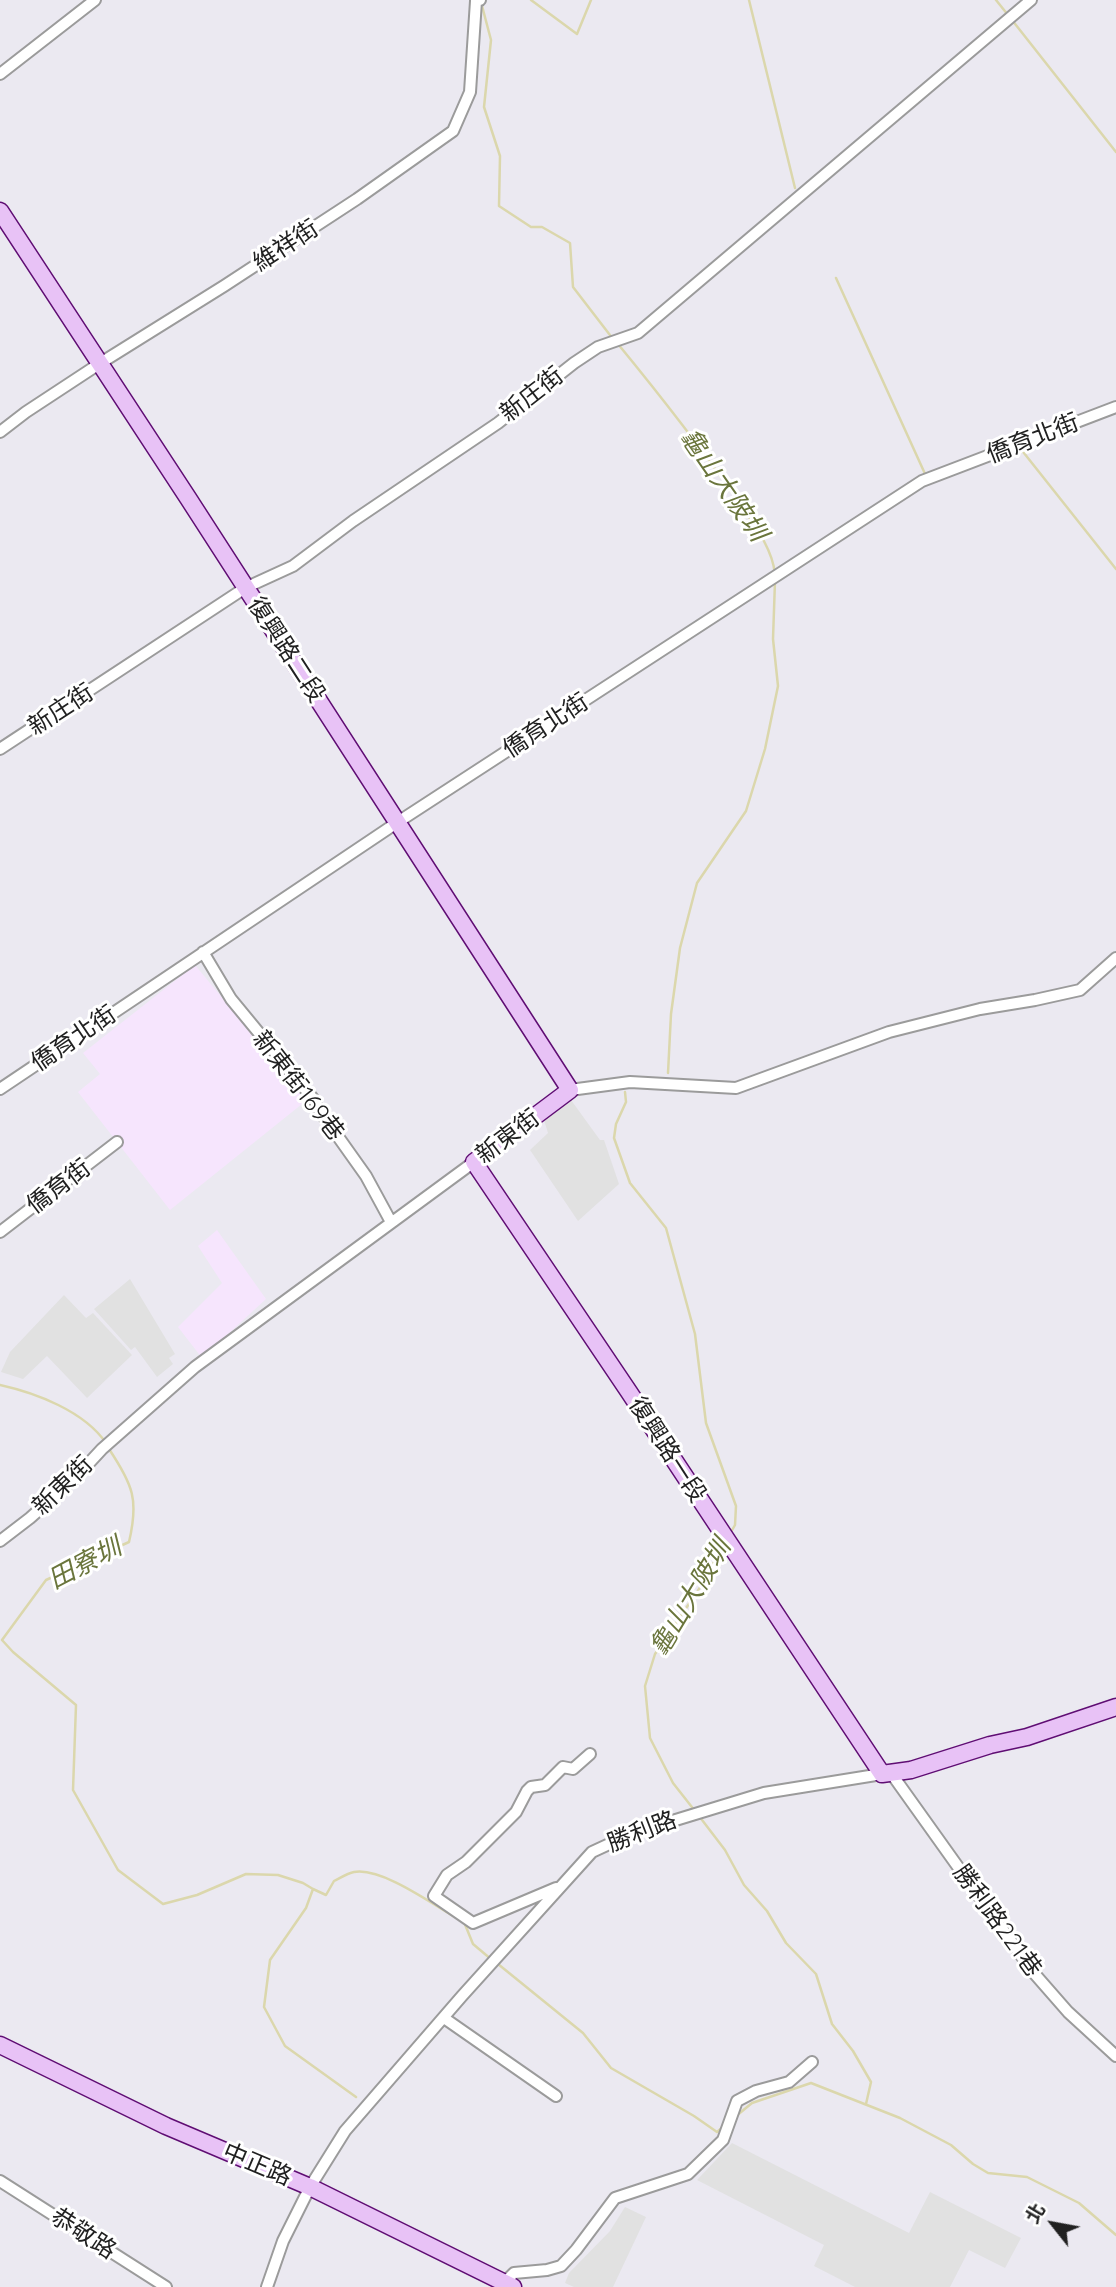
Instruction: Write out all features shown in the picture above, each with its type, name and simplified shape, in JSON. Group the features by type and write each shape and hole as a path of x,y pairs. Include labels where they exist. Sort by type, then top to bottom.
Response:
{"street":[{"path":"0,74 95,0"},
{"name":"維祥街","path":"0,432 99,364 304,234 453,131 470,92 476,1 480,0"},
{"name":"新庄街","path":"0,749 245,588 293,566 353,521 498,423 573,363 598,347 638,333 1031,0"},
{"name":"復興路二段","path":"0,211 570,1090"},
{"name":"僑育北街","path":"0,1089 398,822 922,481 1116,407"},
{"name":"新東街169巷","path":"203,952 231,999 315,1101 366,1176 391,1222"},
{"name":"新東街","path":"0,1541 55,1496 102,1449 195,1367 570,1090 630,1082 736,1088 889,1032 980,1009 1080,990 1116,958"},
{"name":"僑育街","path":"0,1232 117,1142"},
{"name":"復興路一段","path":"474,1162 887,1774"},
{"name":"勝利路","path":"267,2287 283,2241 310,2187 345,2132 493,1961 592,1852 633,1833 764,1793 911,1770 990,1745 1027,1737 1116,1707"},
{"path":"560,1887 473,1923 434,1896 447,1875 466,1862 516,1812 531,1787 545,1785 563,1767 573,1769 590,1754"},
{"name":"勝利路221巷","path":"887,1774 1034,1972 1068,2012 1116,2056"},
{"path":"444,2018 556,2096"},
{"name":"中正路","path":"0,2045 166,2126 310,2187 509,2285"},
{"path":"509,2285 514,2273 561,2266 615,2198 688,2174 723,2140 737,2101 756,2091 789,2082 812,2062"},
{"name":"恭敬路","path":"0,2180 166,2287"}],"shaded area":[{"path":"195,965 307,1100 170,1210 78,1092 100,1074 83,1053"},
{"path":"571,1100 600,1140 604,1140 619,1184 578,1221 530,1150 548,1133 544,1120"},
{"path":"217,1230 266,1299 202,1358 178,1327 222,1283 198,1246"},
{"path":"130,1279 175,1354 169,1358 173,1364 157,1377 135,1347 131,1350 94,1309"},
{"path":"64,1295 86,1318 93,1313 132,1355 87,1398 47,1356 23,1379 1,1372 10,1352"},
{"path":"732,2143 909,2233 930,2192 1021,2238 1005,2268 969,2250 950,2287 855,2287 814,2266 824,2245 697,2180"},
{"path":"625,2207 646,2217 613,2287 574,2287 565,2283 569,2273 610,2231"}],"waterway":[{"path":"531,0 577,34 591,0"},
{"path":"749,0 795,188"},
{"path":"996,0 1008,15"},
{"name":"龜山大陂圳","path":"481,2 491,40 484,107 500,156 499,206 531,227 542,227 570,243 573,287 613,339"},
{"path":"1012,20 1116,152"},
{"path":"836,278 926,476"},
{"name":"龜山大陂圳","path":"618,344 736,498 765,544 775,574"},
{"path":"1020,448 1116,569"},
{"name":"龜山大陂圳","path":"668,1073 671,1014 680,948 697,883 746,811 765,749 778,686 773,639 775,581"},
{"name":"龜山大陂圳","path":"625,1092 626,1102 616,1124 614,1138 630,1183 666,1228 695,1334 706,1423 736,1506 735,1525 731,1532"},
{"name":"田寮圳","path":"0,1385 58,1405 85,1422 106,1443"},
{"name":"田寮圳","path":"109,1449 124,1473 132,1493 133,1515 129,1542 46,1580 2,1640 76,1705 73,1790 118,1870 163,1904 197,1895 246,1874 278,1875 313,1889 306,1908 270,1960 264,2007 285,2046 356,2097"},
{"name":"龜山大陂圳","path":"695,1811 673,1783 650,1738 645,1686 655,1654 699,1589 724,1544"},
{"name":"龜山大陂圳","path":"699,1816 725,1850 744,1885 767,1911 786,1943 816,1974 832,2024 853,2051 871,2082 866,2104"},
{"name":"龜山大陂圳","path":"313,1889 326,1895 334,1881 352,1873 365,1872 406,1887 455,1917"},
{"name":"龜山大陂圳","path":"464,1922 473,1944 492,1960"},
{"name":"龜山大陂圳","path":"498,1964 583,2033 611,2068 717,2132 724,2126"},
{"name":"龜山大陂圳","path":"735,2117 752,2103 811,2083 900,2118 951,2145 988,2173 1027,2177 1079,2203 1116,2235"}]}
